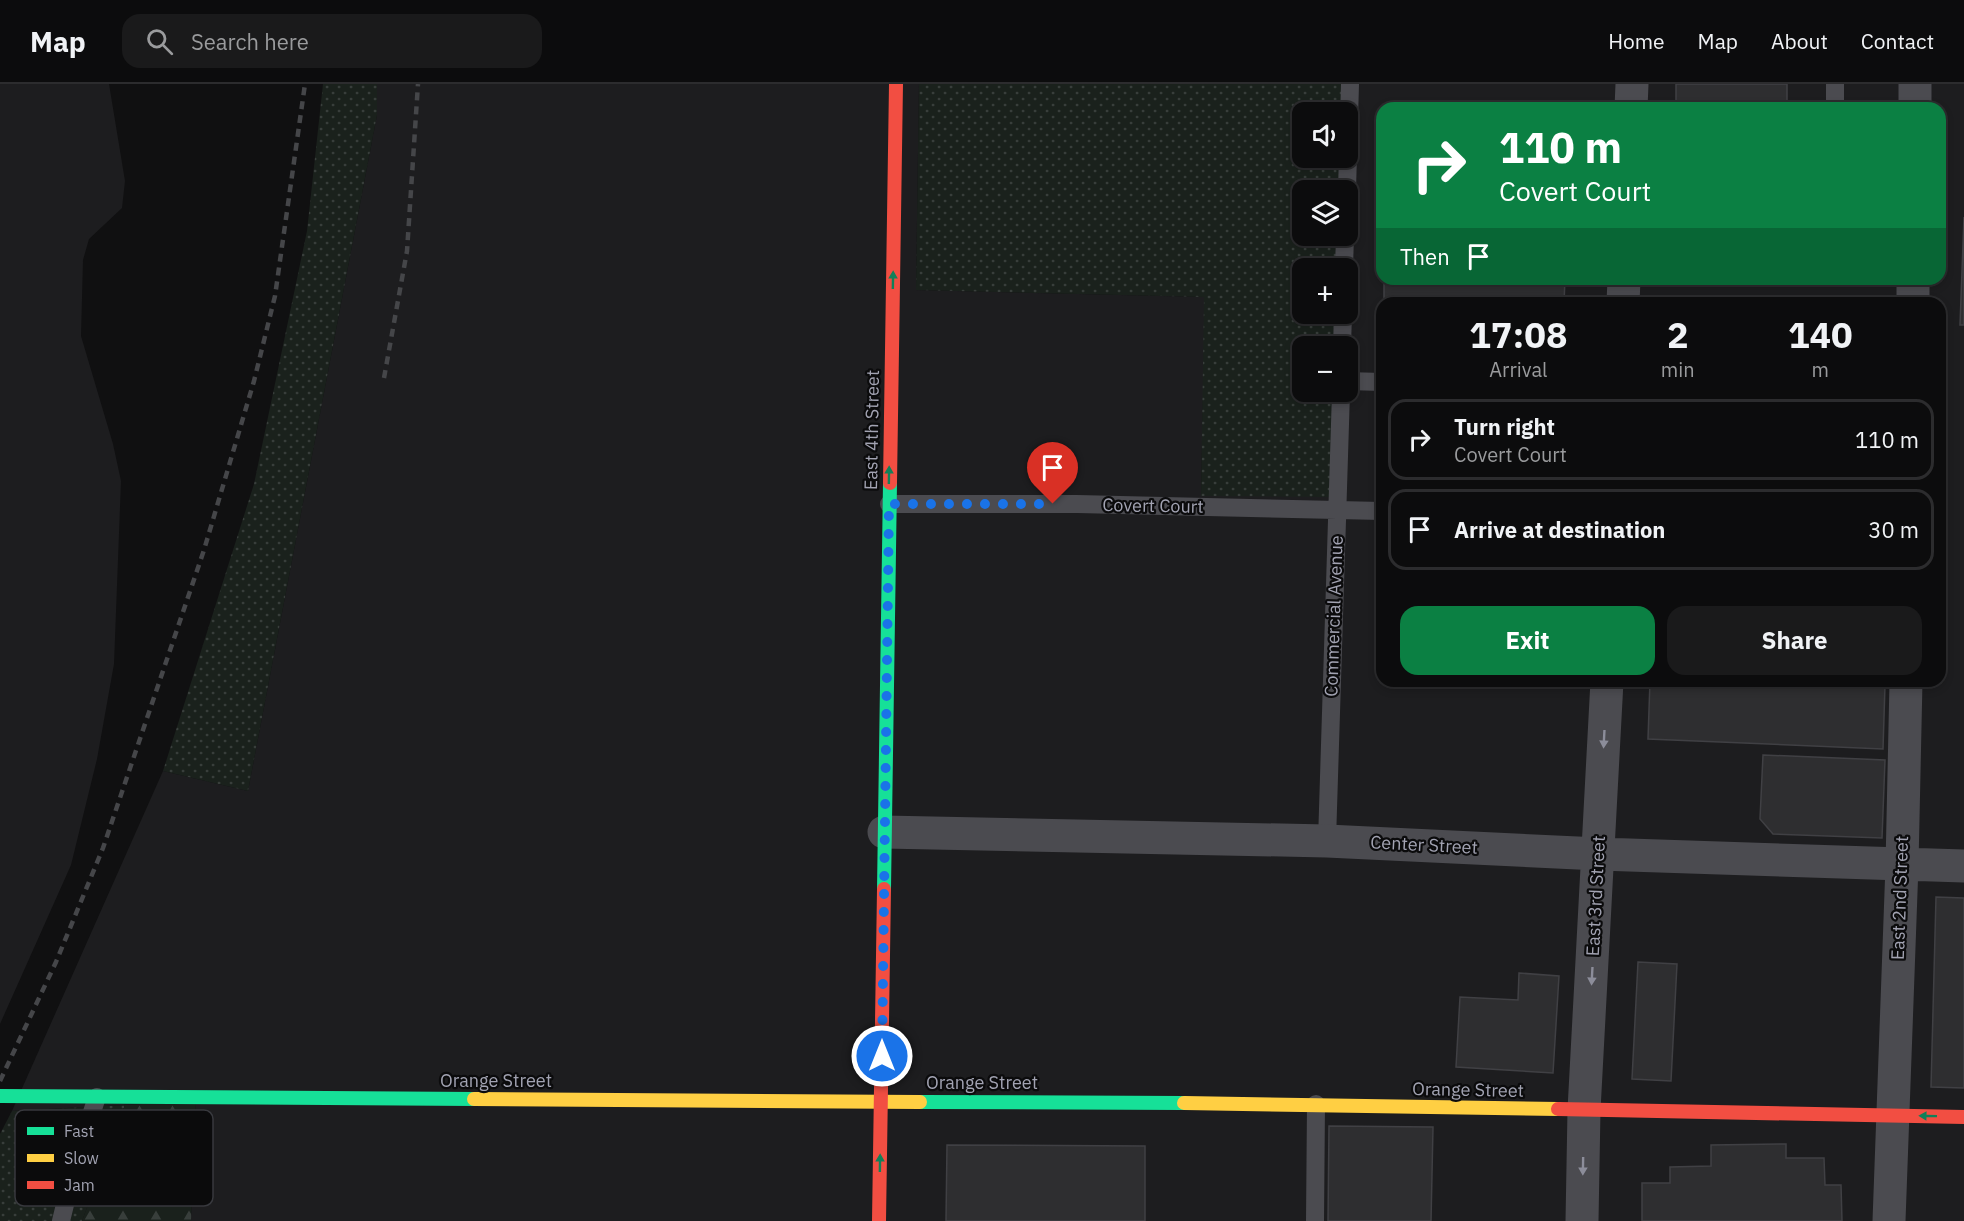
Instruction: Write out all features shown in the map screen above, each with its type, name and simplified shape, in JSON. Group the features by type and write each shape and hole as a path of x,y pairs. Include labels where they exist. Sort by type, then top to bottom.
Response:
{"street":[{"name":"East 4th Street","path":"879,1221 896,84"},
{"path":"1631,102 1632,84"},
{"path":"1915,84 1915,102"},
{"name":"East 3rd Street","path":"1582,1221 1584,1110 1607,687"},
{"name":"East 2nd Street","path":"1889,1221 1906,687"},
{"name":"Center Street","path":"884,832 1327,841 1599,854 1964,867"},
{"name":"Orange Street","path":"0,1096 1316,1104 1964,1117"}],"lane":[{"path":"1347,180 1350,84"},
{"path":"1834,102 1835,84"},
{"path":"1358,381 1376,382"},
{"name":"Commercial Avenue","path":"1327,841 1341,402"},
{"name":"Covert Court","path":"889,504 1089,504 1376,511"},
{"path":"93,1110 97,1097"},
{"path":"1315,1221 1316,1104"},
{"path":"60,1221 64,1206"}],"shaded area":[{"path":"0,84 109,84 125,181 122,208 89,239 83,260 81,336 113,444 121,481 114,664 97,759 71,865 0,1024"},
{"path":"377,84 919,84 916,290 1205,297 1201,496 1333,402 1358,402 1358,336 1347,336 1347,324 1358,324 1358,258 1347,258 1347,246 1358,246 1358,180 1347,180 1346,168 1358,168 1358,102 1345,102 1344,84 1964,84 1964,1221 191,1221 192,1206 213,1206 213,1110 196,1110 196,1101 12,1111 163,771 248,791 377,115"}],"green space":[{"path":"323,84 377,84 377,115 248,791 163,771 254,484 307,231"},
{"path":"919,84 1344,84 1343,102 1292,102 1292,168 1342,168 1341,180 1292,180 1292,246 1340,246 1339,258 1292,258 1292,324 1338,324 1337,336 1292,336 1292,402 1336,402 1333,497 1201,496 1204,297 916,290"},
{"path":"196,1101 196,1110 123,1110 125,1105"},
{"path":"125,1105 123,1110 31,1110"},
{"path":"12,1111 15,1111 15,1206 88,1206 82,1221 0,1221 0,1134"},
{"path":"88,1206 192,1206 191,1221 82,1221"}],"building":[{"path":"1676,84 1787,84 1787,102 1676,102"},
{"path":"1964,217 1964,325 1960,325"},
{"path":"1384,285 1565,285 1564,297 1384,297"},
{"path":"1650,687 1885,687 1883,749 1648,739"},
{"path":"1763,755 1885,760 1882,838 1773,834 1760,819"},
{"path":"1936,897 1964,898 1964,1088 1931,1087"},
{"path":"1638,962 1677,964 1671,1081 1632,1079"},
{"path":"1519,973 1559,976 1553,1073 1456,1067 1460,997 1518,1000"},
{"path":"1329,1126 1433,1127 1431,1221 1328,1221"},
{"path":"1786,1144 1786,1158 1824,1158 1825,1185 1841,1185 1842,1221 1642,1221 1642,1183 1670,1183 1670,1167 1711,1166 1711,1145"},
{"path":"947,1145 1145,1146 1145,1221 946,1221"}],"railway":[{"path":"0,1081 56,962 103,848 204,550 254,381 275,296 305,84"},
{"path":"384,378 407,251 418,84"}],"traffic: fast":[{"path":"884,889 890,483"},
{"path":"0,1096 474,1099"},
{"path":"920,1102 1184,1103"}],"traffic: slow":[{"path":"474,1099 920,1102"},
{"path":"1184,1103 1558,1109"}],"traffic: jam":[{"path":"890,483 896,84"},
{"path":"879,1221 884,889"},
{"path":"1558,1109 1964,1117"}],"route":[{"path":"882,1056 889,504 1053,504"}]}
